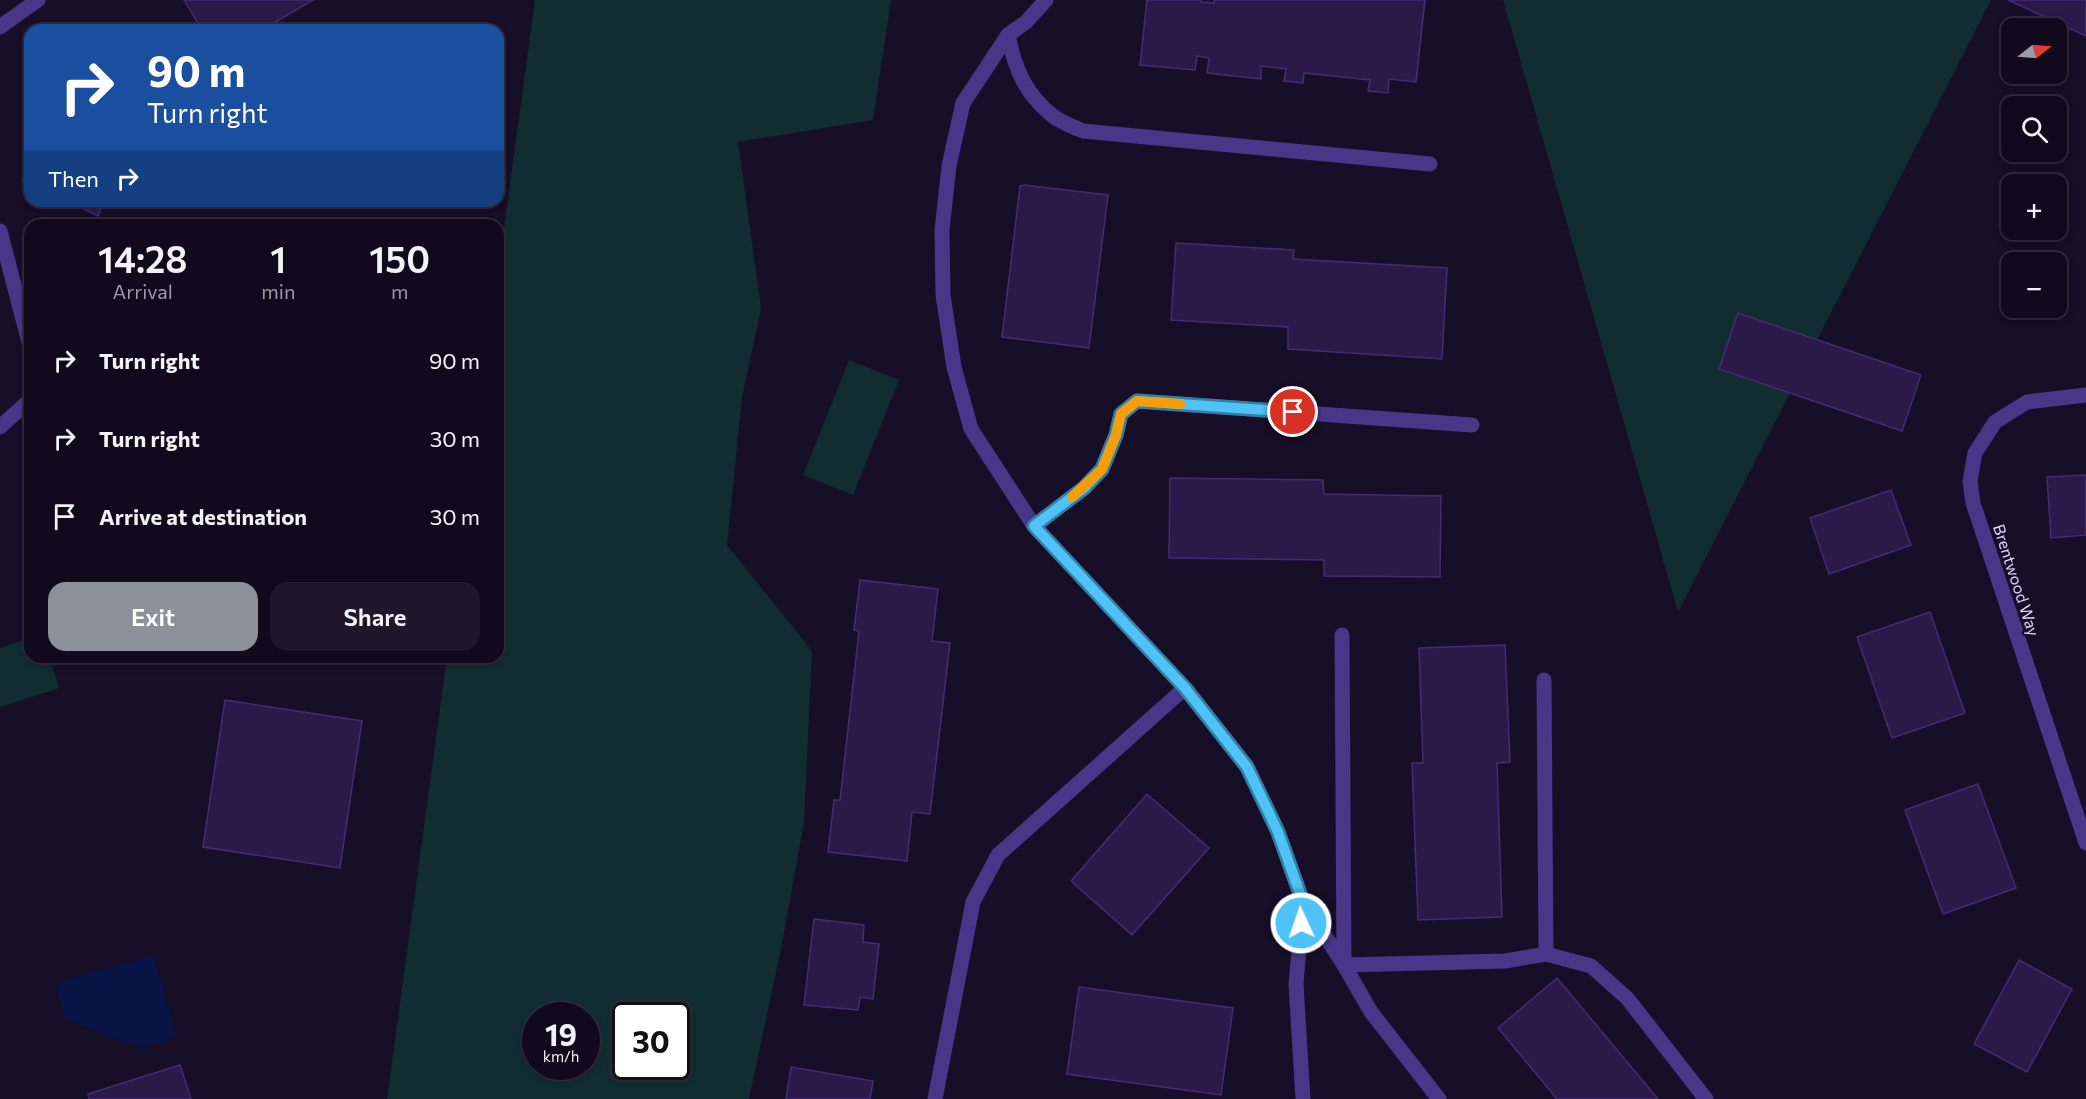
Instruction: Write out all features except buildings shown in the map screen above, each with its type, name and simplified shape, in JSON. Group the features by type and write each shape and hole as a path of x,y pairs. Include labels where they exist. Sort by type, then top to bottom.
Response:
{"street":[{"path":"0,27 38,0"},
{"path":"1046,0 1026,22 1008,35 963,103 949,166 943,219 943,295 954,367 971,429 1034,526 1185,688 1247,767 1278,832 1303,902 1344,964 1371,1012 1439,1099"},
{"path":"1008,35 1014,63 1029,92 1054,117 1083,131 1430,164"},
{"path":"0,231 24,323"},
{"name":"Brentwood Way","path":"2086,395 2027,402 1995,422 1975,453 1970,481 1973,503 2086,843"},
{"path":"1034,526 1084,488 1102,469 1116,435 1121,414 1137,401 1472,425"},
{"path":"0,427 24,405"},
{"path":"1342,635 1344,964"},
{"path":"1544,680 1546,954"},
{"path":"935,1099 973,902 998,855 1185,688"},
{"path":"1303,902 1296,984 1303,1099"},
{"path":"1344,964 1505,961 1546,954 1591,966 1627,998 1706,1099"}],"green space":[{"path":"535,0 891,0 873,120 738,142 761,308 742,398 727,545 812,651 804,823 781,949 749,1099 387,1099 446,663 504,663 504,229"},
{"path":"1503,0 1991,0 1678,612"},
{"path":"849,360 899,380 853,495 803,475"},
{"path":"24,640 24,663 51,663 59,688 0,707 0,648"}],"shaded area":[{"path":"153,955 177,1037 142,1048 65,1019 55,983"}],"slow traffic":[{"path":"1072,497 1102,469 1116,435 1121,414 1137,401 1180,404"}],"route":[{"path":"1293,412 1137,401 1121,414 1116,435 1102,469 1084,488 1034,526 1185,688 1247,767 1278,832 1303,902 1301,923"}]}
